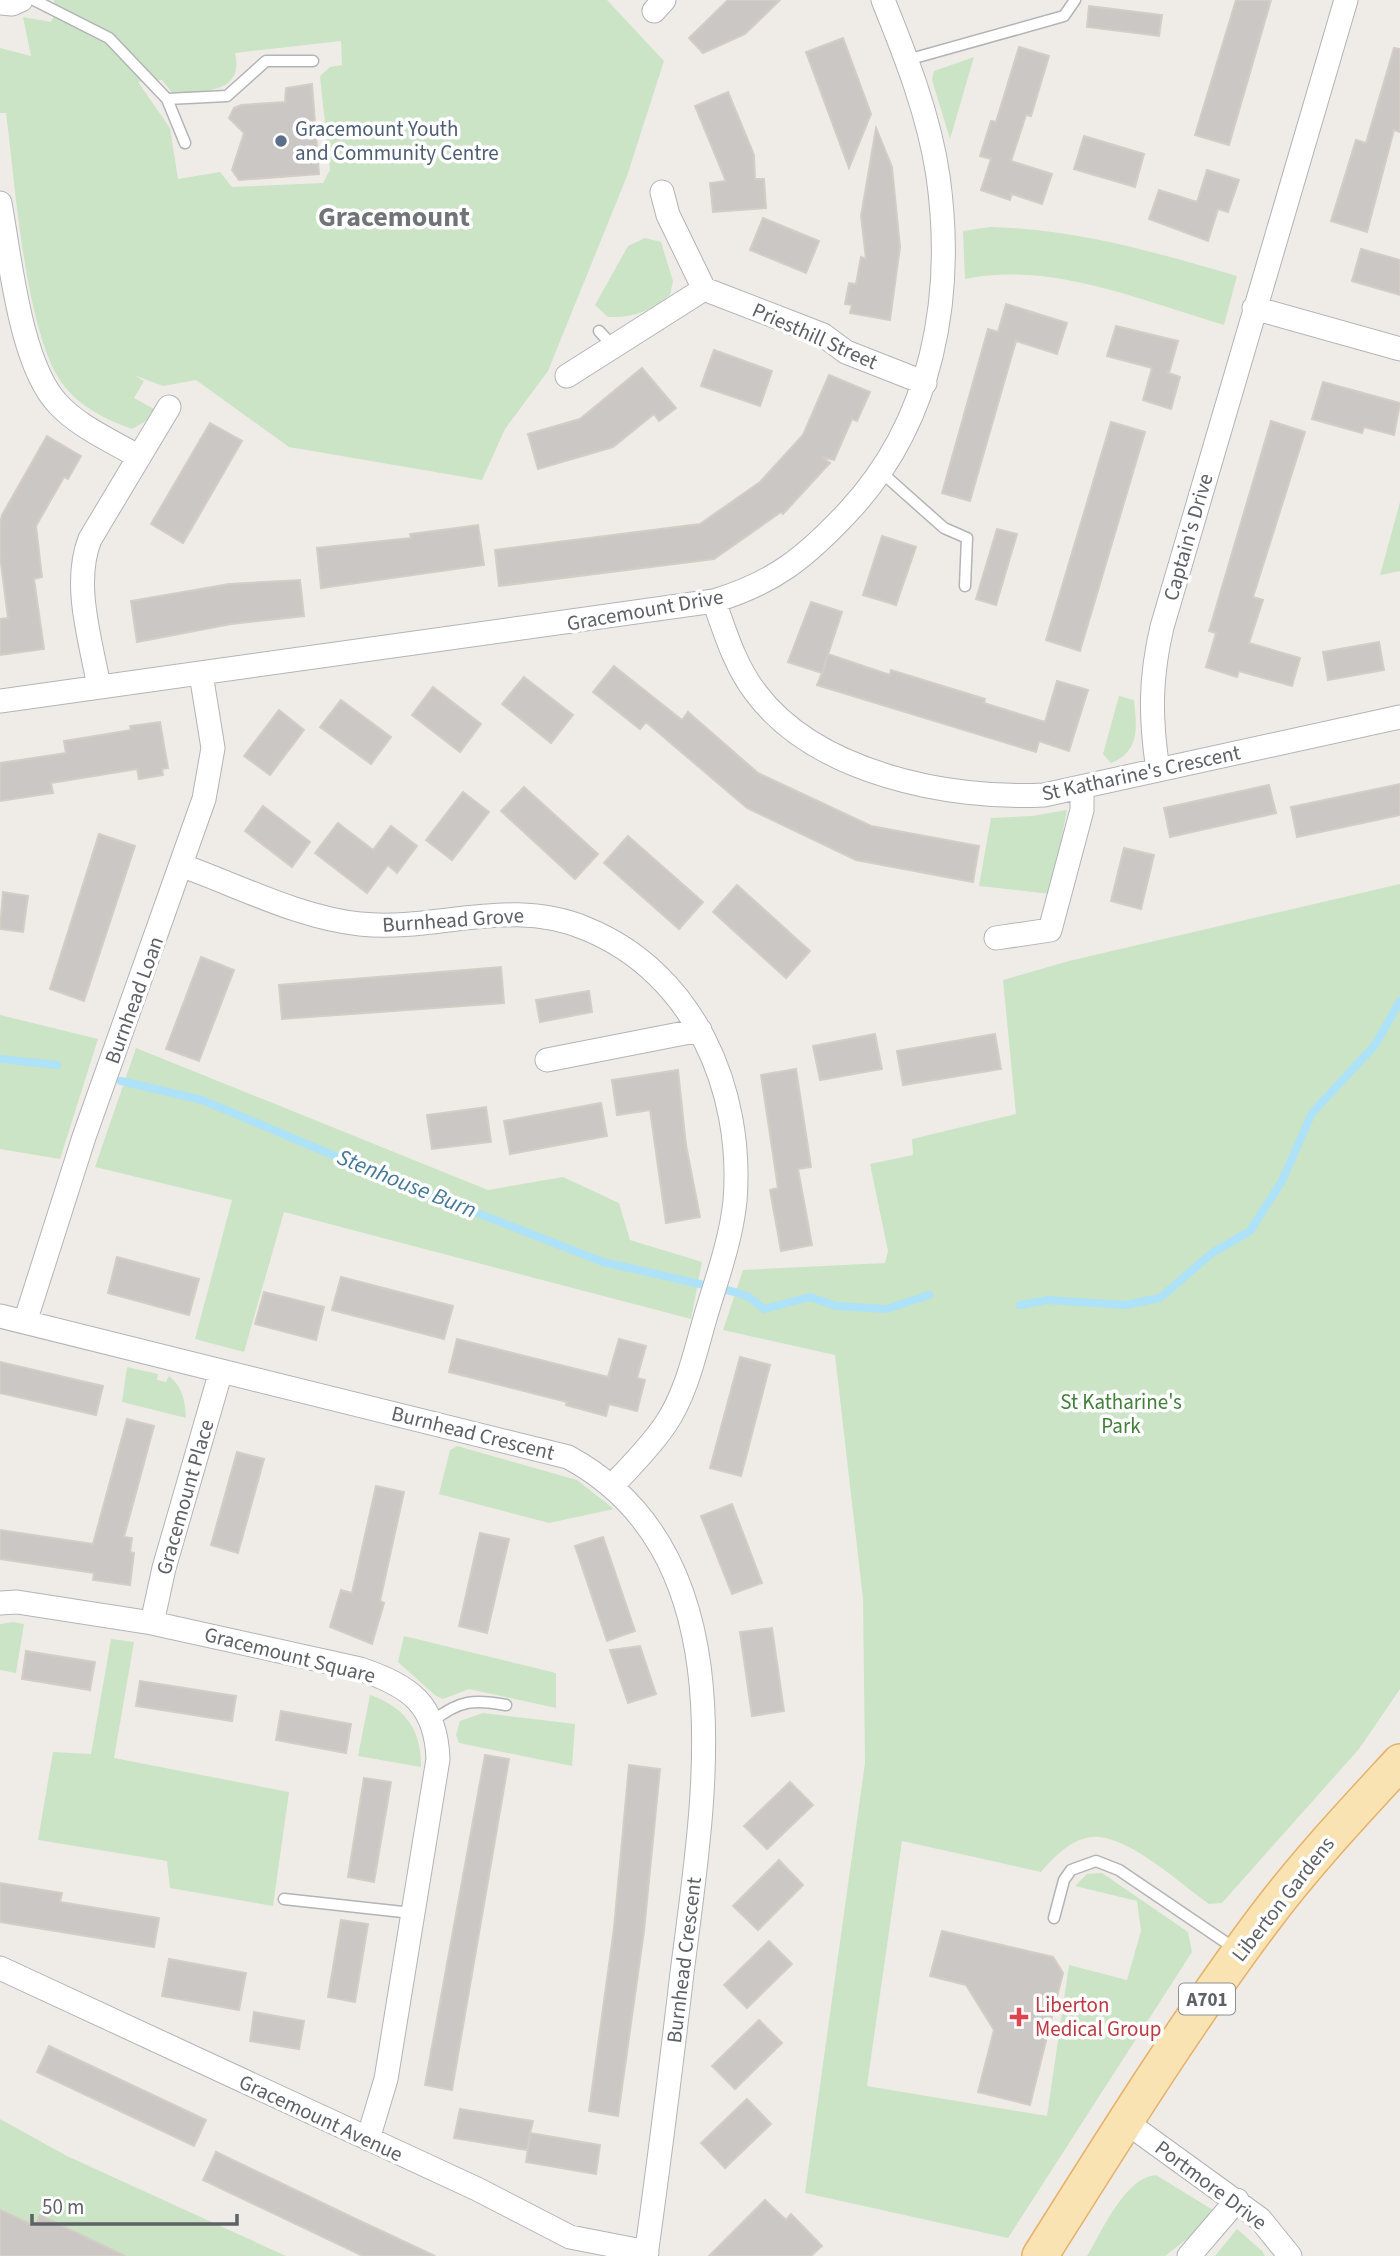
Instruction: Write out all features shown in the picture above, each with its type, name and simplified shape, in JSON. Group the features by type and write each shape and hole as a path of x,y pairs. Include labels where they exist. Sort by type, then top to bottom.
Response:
{"main road":[{"name":"Liberton Gardens","path":"1040,2256 1160,2065 1241,1952 1316,1855 1400,1762"}],"street":[{"path":"0,3 12,4 21,0"},
{"name":"Gracemount Drive","path":"0,701 714,601 769,580 799,561 881,472 902,440 925,383 941,288 942,221 937,176 907,60 883,0"},
{"name":"Captain's Drive","path":"1158,770 1150,720 1153,664 1254,308 1346,0"},
{"path":"567,376 606,338 704,289 664,217 662,192"},
{"path":"0,203 23,329 44,384 56,403 74,419 139,457"},
{"name":"Priesthill Street","path":"704,289 823,335 846,352 925,383"},
{"path":"1254,308 1400,349"},
{"path":"99,687 82,584 82,559 90,539 169,407"},
{"name":"St Katharine's Crescent","path":"714,601 738,666 756,693 779,719 812,743 891,777 934,788 1012,797 1082,788 1400,718"},
{"name":"Burnhead Loan","path":"25,1322 84,1137 183,866 204,799 213,748 201,674"},
{"path":"996,938 1050,930 1080,821 1082,788"},
{"name":"Burnhead Grove","path":"183,866 290,907 359,924 384,926 488,915 559,918 610,940 652,967 700,1030 723,1083 735,1174 731,1226 678,1402 644,1453 612,1485"},
{"path":"547,1060 700,1030"},
{"name":"Burnhead Crescent","path":"0,1316 542,1448 568,1457 612,1485 651,1534 680,1587 696,1640 703,1703 702,1818 647,2254"},
{"name":"Gracemount Place","path":"152,1623 164,1568 221,1371"},
{"name":"Gracemount Square","path":"0,1602 18,1602 152,1623 254,1643 370,1672 410,1693 433,1721"},
{"path":"368,2139 386,2078 438,1759 433,1721"},
{"name":"Gracemount Avenue","path":"0,1968 477,2189 548,2228 595,2243 647,2254"},
{"name":"Portmore Drive","path":"1126,2122 1261,2219 1290,2256"},
{"path":"1189,2256 1237,2200"}],"lane":[{"path":"34,0 109,38 167,99 185,143"},
{"path":"907,60 1064,16 1075,0"},
{"path":"167,99 227,96 266,61 313,61"},
{"path":"881,472 944,528 967,538 965,586"},
{"path":"433,1721 452,1706 482,1701 506,1706"},
{"path":"1054,1918 1064,1880 1071,1870 1096,1861 1107,1863 1241,1952"},
{"path":"284,1899 412,1913"}],"green space":[{"path":"54,0 607,0 664,61 627,176 548,371 505,429 482,480 289,447 196,380 163,386 134,375 144,381 134,398 154,409 146,421 132,429 96,412 79,401 65,387 51,364 31,297 6,113 0,113 0,48 31,56 23,17 51,22 56,11","holes":["341,41 342,65 330,67 320,76 330,170 323,183 232,187 220,172 178,179 170,128 138,82 162,80 172,93 207,91 227,84 233,77 236,67 235,53"]},
{"path":"974,57 950,139 932,80 934,71"},
{"path":"990,227 1084,237 1145,250 1237,276 1224,325 1129,295 1063,279 997,275 965,279 963,231"},
{"path":"645,238 661,242 673,281 670,295 641,312 608,317 595,305 628,246"},
{"path":"1400,502 1400,571 1380,575"},
{"path":"1119,696 1134,700 1136,729 1132,745 1127,752 1111,763 1103,754"},
{"path":"1067,810 1051,894 979,886 991,818 1032,816"},
{"name":"St Katharine's Park","path":"1400,884 1400,1689 1359,1749 1222,1903 1209,1904 1141,1854 1127,1846 1099,1837 1090,1837 1074,1843 1059,1853 1041,1872 902,1841 867,2086 1047,2116 1069,1965 1127,1980 1141,1931 1137,1901 1075,1886 1087,1874 1102,1873 1188,1932 1192,1952 1008,2238 805,2193 865,1763 863,1599 835,1355 723,1330 743,1270 885,1263 888,1251 870,1164 913,1155 912,1139 1016,1114 1003,980 1069,961"},
{"path":"0,1015 98,1039 60,1159 0,1149"},
{"path":"136,1048 488,1190 563,1177 619,1203 630,1240 702,1262 691,1319 284,1212 244,1352 195,1339 232,1200 95,1167"},
{"path":"127,1367 158,1374 157,1380 166,1382 169,1376 182,1395 186,1418 122,1402"},
{"path":"457,1446 577,1480 614,1509 549,1523 439,1494 450,1450"},
{"path":"0,1624 24,1624 16,1673 0,1670"},
{"path":"404,1636 556,1673 556,1708 469,1689 443,1699 436,1696 398,1662"},
{"path":"111,1639 134,1642 114,1758 289,1792 273,1906 170,1888 167,1861 38,1840 53,1752 91,1754"},
{"path":"370,1695 393,1706 409,1722 418,1742 421,1767 358,1756"},
{"path":"483,1713 575,1724 572,1766 459,1743 456,1735 460,1721"},
{"path":"0,2119 67,2156 286,2256 81,2256 24,2250 0,2210"},
{"path":"1156,2175 1213,2210 1200,2229 1165,2256 1087,2256 1124,2195 1145,2178"},
{"path":"1237,2229 1262,2251 1265,2256 1215,2256"}],"building":[{"path":"728,0 780,0 745,34 703,53 689,38"},
{"path":"1236,0 1271,0 1229,145 1195,135"},
{"path":"1089,6 1162,15 1159,36 1087,27"},
{"path":"843,38 871,114 849,168 806,52"},
{"path":"1019,47 1049,56 1031,116 1026,115 1011,161 1052,174 1042,204 1012,194 1010,200 981,190 991,159 980,156 991,121 996,122"},
{"path":"1394,48 1400,49 1400,132 1394,130 1367,232 1331,221 1356,140 1366,143"},
{"name":"Gracemount Youth and Community Centre","path":"312,84 319,174 239,180 232,170 244,133 229,118 234,108 241,105 285,102 286,88"},
{"path":"728,92 754,155 755,179 764,179 766,208 713,212 710,183 726,181 695,106"},
{"path":"876,128 892,167 900,247 890,320 850,313 852,305 845,304 849,283 856,284 861,257 866,259 861,216"},
{"path":"1084,136 1144,154 1135,187 1074,169"},
{"path":"1207,170 1239,180 1228,212 1218,209 1208,241 1149,219 1159,190 1197,202"},
{"path":"763,218 819,241 806,273 750,250"},
{"path":"1361,249 1400,260 1400,295 1352,281"},
{"path":"1006,304 1067,323 1057,354 1016,341 970,501 942,493 988,329 998,332"},
{"path":"1116,326 1178,341 1169,373 1166,372 1180,377 1171,409 1143,400 1152,368 1107,356"},
{"path":"714,350 772,371 760,406 701,386"},
{"path":"642,368 676,408 659,421 654,414 613,447 538,469 528,434 580,419"},
{"path":"829,375 870,392 857,421 852,419 834,460 822,457 830,463 783,514 781,512 714,559 499,586 495,550 700,524 760,482 803,435"},
{"path":"1323,382 1400,403 1394,435 1364,427 1362,433 1312,419"},
{"path":"1271,421 1305,432 1253,597 1263,600 1249,643 1300,658 1292,686 1239,671 1237,677 1206,667 1216,633 1209,631"},
{"path":"1111,422 1145,432 1080,651 1046,640"},
{"path":"210,423 242,441 183,543 151,524"},
{"path":"47,436 81,456 68,479 64,477 36,526 42,577 34,579 44,649 0,655 0,619 8,618 0,556 0,524 2,515"},
{"path":"478,525 484,565 321,588 317,548 411,538 410,534"},
{"path":"997,529 1017,534 996,605 976,599"},
{"path":"882,536 916,547 896,605 863,595"},
{"path":"300,580 304,616 231,624 137,642 131,601 229,584"},
{"path":"811,602 842,612 828,654 890,675 891,670 985,699 984,703 1045,722 1057,681 1088,690 1069,751 1039,741 1036,752 817,685 822,673 788,662"},
{"path":"1379,642 1384,670 1328,680 1323,652"},
{"path":"614,666 682,720 688,712 758,773 871,826 979,846 973,882 856,860 747,808 646,722 640,729 593,692"},
{"path":"524,677 573,715 551,743 502,704"},
{"path":"433,687 481,724 460,752 412,715"},
{"path":"341,700 391,737 371,764 320,727"},
{"path":"279,710 304,730 270,775 244,756"},
{"path":"160,722 168,768 162,769 163,775 139,779 137,769 51,783 53,793 0,801 0,763 66,753 64,741 131,730 130,726"},
{"path":"1400,784 1400,815 1297,837 1291,807"},
{"path":"1269,785 1276,813 1170,837 1164,808"},
{"path":"524,787 598,854 575,879 501,811"},
{"path":"463,792 489,812 452,860 426,840"},
{"path":"263,806 310,842 292,867 245,831"},
{"path":"338,823 373,850 391,826 417,846 397,873 388,865 367,893 315,853"},
{"path":"99,834 135,846 84,1001 50,989"},
{"path":"628,836 703,902 679,929 604,863"},
{"path":"1124,848 1154,855 1141,909 1111,901"},
{"path":"737,885 810,951 786,978 713,912"},
{"path":"3,892 28,896 23,932 0,929"},
{"path":"201,957 234,970 199,1061 166,1049"},
{"path":"501,967 504,1003 282,1019 279,985"},
{"path":"589,991 592,1012 540,1022 536,1000"},
{"path":"875,1034 882,1069 820,1080 813,1046"},
{"path":"995,1034 1001,1069 903,1085 897,1051"},
{"path":"796,1069 811,1167 798,1169 812,1245 781,1251 770,1190 778,1188 761,1075"},
{"path":"678,1070 686,1145 700,1217 666,1223 650,1110 617,1115 612,1080"},
{"path":"601,1103 607,1136 510,1154 504,1121"},
{"path":"486,1107 491,1142 432,1149 427,1115"},
{"path":"117,1257 199,1279 189,1315 108,1293"},
{"path":"341,1277 453,1306 444,1339 332,1310"},
{"path":"264,1292 324,1307 316,1340 255,1324"},
{"path":"457,1339 608,1377 619,1339 646,1346 637,1378 645,1380 637,1411 609,1404 606,1416 566,1405 567,1402 449,1372"},
{"path":"740,1357 770,1365 741,1476 710,1468"},
{"path":"0,1362 103,1386 96,1415 0,1393"},
{"path":"127,1419 154,1426 124,1537 132,1538 130,1552 134,1553 130,1585 93,1580 94,1573 0,1559 0,1530 93,1544"},
{"path":"237,1452 264,1459 238,1553 211,1545"},
{"path":"376,1486 404,1492 380,1601 384,1603 372,1644 330,1627 341,1590 352,1593"},
{"path":"732,1504 762,1583 732,1594 701,1516"},
{"path":"480,1533 509,1539 487,1633 459,1626"},
{"path":"603,1537 635,1631 607,1641 575,1546"},
{"path":"772,1628 784,1711 752,1716 740,1632"},
{"path":"640,1646 656,1694 628,1703 610,1650"},
{"path":"26,1651 95,1662 90,1690 22,1679"},
{"path":"140,1681 236,1696 232,1721 136,1706"},
{"path":"281,1711 351,1724 346,1753 276,1740"},
{"path":"485,1755 509,1759 452,2090 425,2085"},
{"path":"629,1765 660,1769 644,1931 618,2116 589,2111 614,1928"},
{"path":"364,1778 391,1782 374,1882 348,1877"},
{"path":"790,1782 813,1805 767,1849 744,1826"},
{"path":"779,1860 803,1885 758,1930 733,1906"},
{"path":"0,1883 62,1893 60,1902 159,1918 154,1947 0,1922"},
{"path":"341,1920 368,1924 355,2002 328,1997"},
{"name":"Liberton Medical Group","path":"942,1931 1053,1957 1063,1973 1030,2105 978,2092 994,2030 966,1985 930,1976"},
{"path":"769,1941 792,1964 747,2008 724,1985"},
{"path":"169,1959 246,1973 239,2010 162,1996"},
{"path":"254,2012 304,2021 299,2049 250,2041"},
{"path":"759,2020 782,2043 735,2089 712,2066"},
{"path":"49,2046 206,2120 194,2146 37,2072"},
{"path":"747,2099 771,2124 725,2168 701,2143"},
{"path":"460,2109 533,2121 530,2133 600,2145 596,2174 526,2162 530,2135 527,2150 454,2138"},
{"path":"216,2152 435,2256 363,2256 203,2180"},
{"path":"765,2200 786,2220 791,2214 822,2246 811,2256 709,2256"},
{"path":"0,2210 35,2226 40,2215 125,2256 0,2256"}],"waterway":[{"name":"Stenhouse Burn","path":"1020,1305 1048,1300 1125,1305 1160,1298 1212,1253 1250,1231 1282,1181 1312,1113 1375,1045 1400,1001"},
{"name":"Stenhouse Burn","path":"0,1059 57,1065"},
{"name":"Stenhouse Burn","path":"121,1081 202,1100 390,1179 603,1262 735,1292 749,1297 764,1309 810,1297 836,1306 887,1309 929,1295"}],"place":[{"name":"Gracemount Youth and Community Centre","path":"281,141"},
{"name":"Liberton Medical Group","path":"1019,2017"}],"district":[{"name":"Gracemount","path":"394,216"}]}
